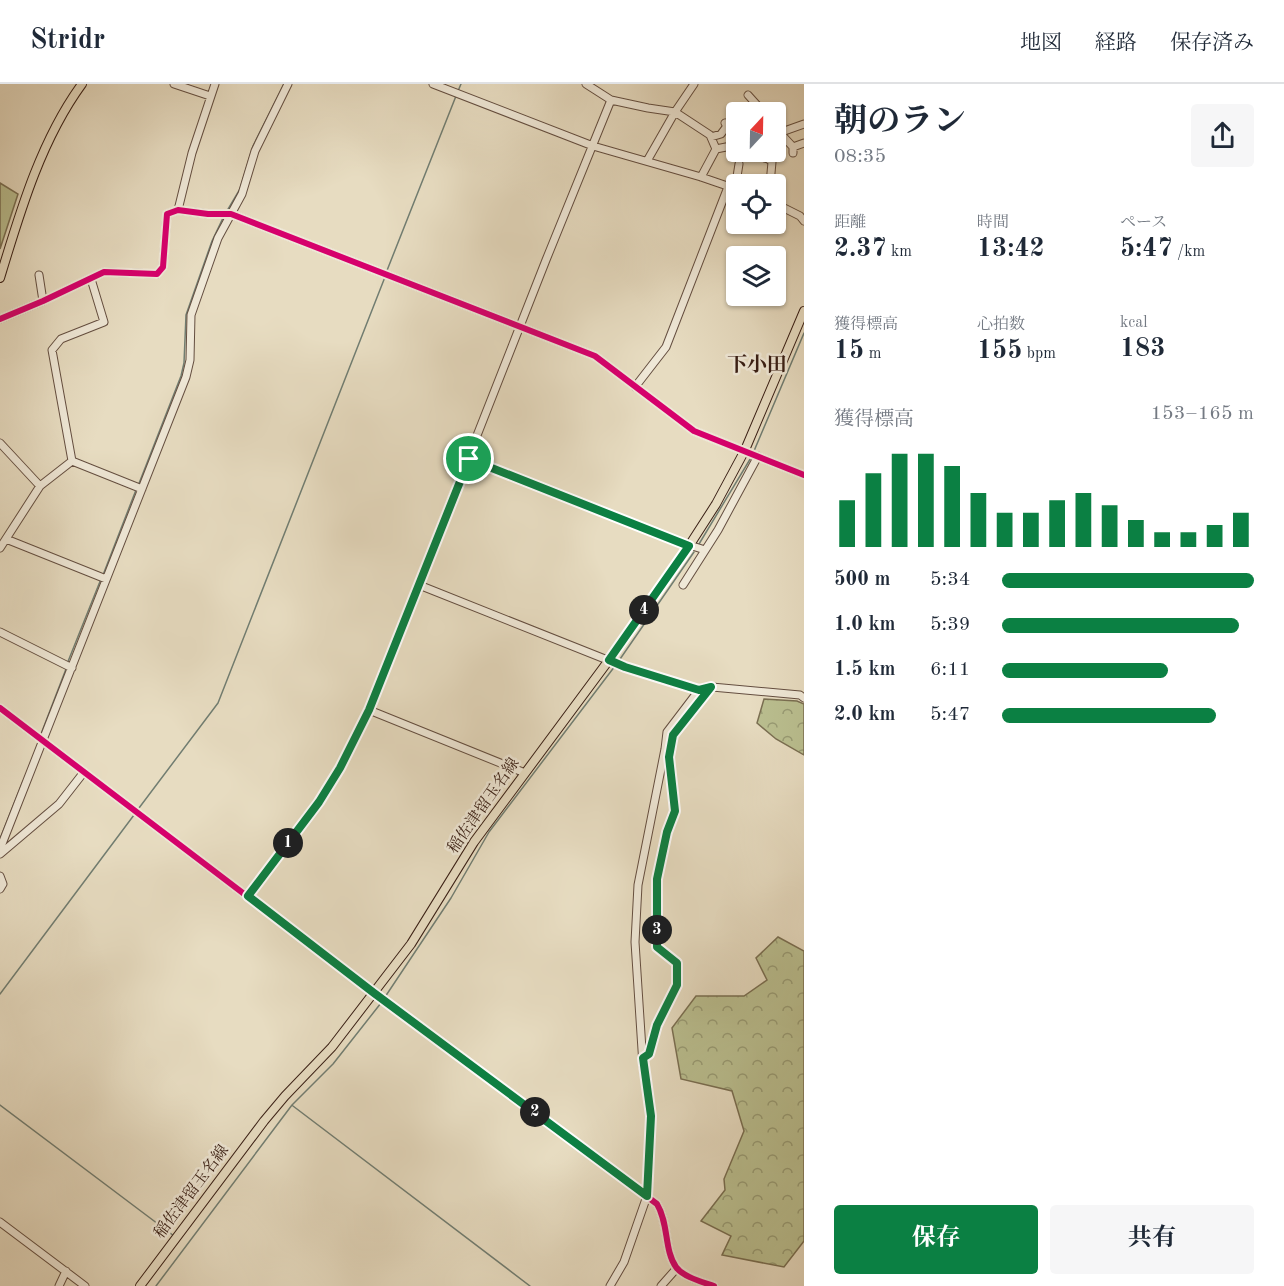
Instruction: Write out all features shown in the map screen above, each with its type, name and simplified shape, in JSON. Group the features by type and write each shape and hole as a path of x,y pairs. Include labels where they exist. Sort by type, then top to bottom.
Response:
{"main road":[{"path":"0,277 16,223 48,143 82,84"},
{"name":"稲佐津留玉名線","path":"140,1286 264,1120 380,997 474,842 525,773 614,662 716,504 746,451 804,311"}],"street":[{"path":"174,84 210,96"},
{"path":"178,210 192,153 215,84"},
{"path":"0,849 43,741 103,578 186,376 190,360 191,315 218,238 242,194 255,151 288,84"},
{"path":"433,84 593,146 726,186"},
{"path":"586,84 611,100 675,112 711,137 716,149"},
{"path":"647,161 694,84"},
{"path":"748,94 755,102"},
{"path":"248,896 319,802 340,768 369,710 611,100"},
{"path":"711,137 721,134 727,126 725,123"},
{"path":"786,130 804,124"},
{"path":"786,142 793,150 804,143"},
{"path":"716,149 726,147"},
{"path":"701,177 716,149"},
{"path":"736,174 739,164"},
{"path":"634,387 666,347 726,205"},
{"path":"786,209 800,216 804,221"},
{"path":"0,320 104,272 157,274 163,267 167,214 178,210 231,214 595,356 694,431 804,475"},
{"path":"39,275 43,301"},
{"path":"0,277 0,283"},
{"path":"72,461 52,350 61,339 104,322 91,279"},
{"path":"0,443 40,486"},
{"path":"683,585 758,456"},
{"path":"469,459 689,546 705,550"},
{"path":"72,461 139,488"},
{"path":"0,548 40,486 72,461"},
{"path":"6,539 103,578"},
{"path":"419,585 614,662 699,690 711,687 800,695 804,698"},
{"path":"0,632 69,667"},
{"path":"643,1058 649,1054 657,1025 677,985 677,963 657,947 656,911 657,879 667,832 675,811 669,757 673,735 711,687"},
{"path":"610,1286 624,1262 647,1196 651,1116 643,1058 635,942 638,885 667,732 699,690"},
{"path":"0,708 657,1204 663,1214 671,1254 677,1268 685,1274 714,1286"},
{"path":"369,710 525,773"},
{"path":"0,854 59,804 84,772"},
{"path":"0,876 3,884 0,889"},
{"path":"0,1222 85,1286"},
{"path":"661,1286 677,1268"},
{"path":"59,1286 66,1271"}],"green space":[{"path":"0,183 18,194 0,249"},
{"path":"764,699 797,701 804,704 804,755 776,739 757,723"},
{"path":"778,937 804,951 804,1241 784,1267 722,1255 731,1236 701,1221 725,1190 724,1179 744,1131 732,1091 681,1079 672,1028 696,996 744,996 767,980 756,958"}],"waterway":[{"path":"227,211 240,189 253,146 284,84"},
{"path":"458,91 461,84"},
{"path":"386,273 456,96"},
{"path":"138,486 181,376 184,363 186,315 212,241 223,218"},
{"path":"139,808 218,703 385,277"},
{"path":"754,451 804,333"},
{"path":"699,544 752,456"},
{"path":"103,575 136,490"},
{"path":"618,662 694,552"},
{"path":"67,664 101,579"},
{"path":"385,997 451,898 489,832 615,666"},
{"path":"41,734 66,669"},
{"path":"0,839 23,781"},
{"path":"0,994 134,815"},
{"path":"156,1286 292,1105 333,1064 381,1003"},
{"path":"0,1105 174,1236"},
{"path":"293,1106 530,1286"}],"cycle path":[{"path":"0,319 104,272 157,274 163,267 167,214 178,210 231,214 595,356 694,431 804,475"},
{"path":"0,708 374,993 657,1204 672,1260 676,1267 688,1276 714,1286"}],"district":[{"name":"下小田","path":"757,366"}],"route":[{"path":"469,459 689,546 609,660 699,690 711,687 673,735 669,757 675,811 667,832 657,879 657,947 677,963 677,985 657,1025 649,1054 643,1058 651,1116 647,1196 374,993 248,896 319,802 340,768 369,710 469,459"}]}
